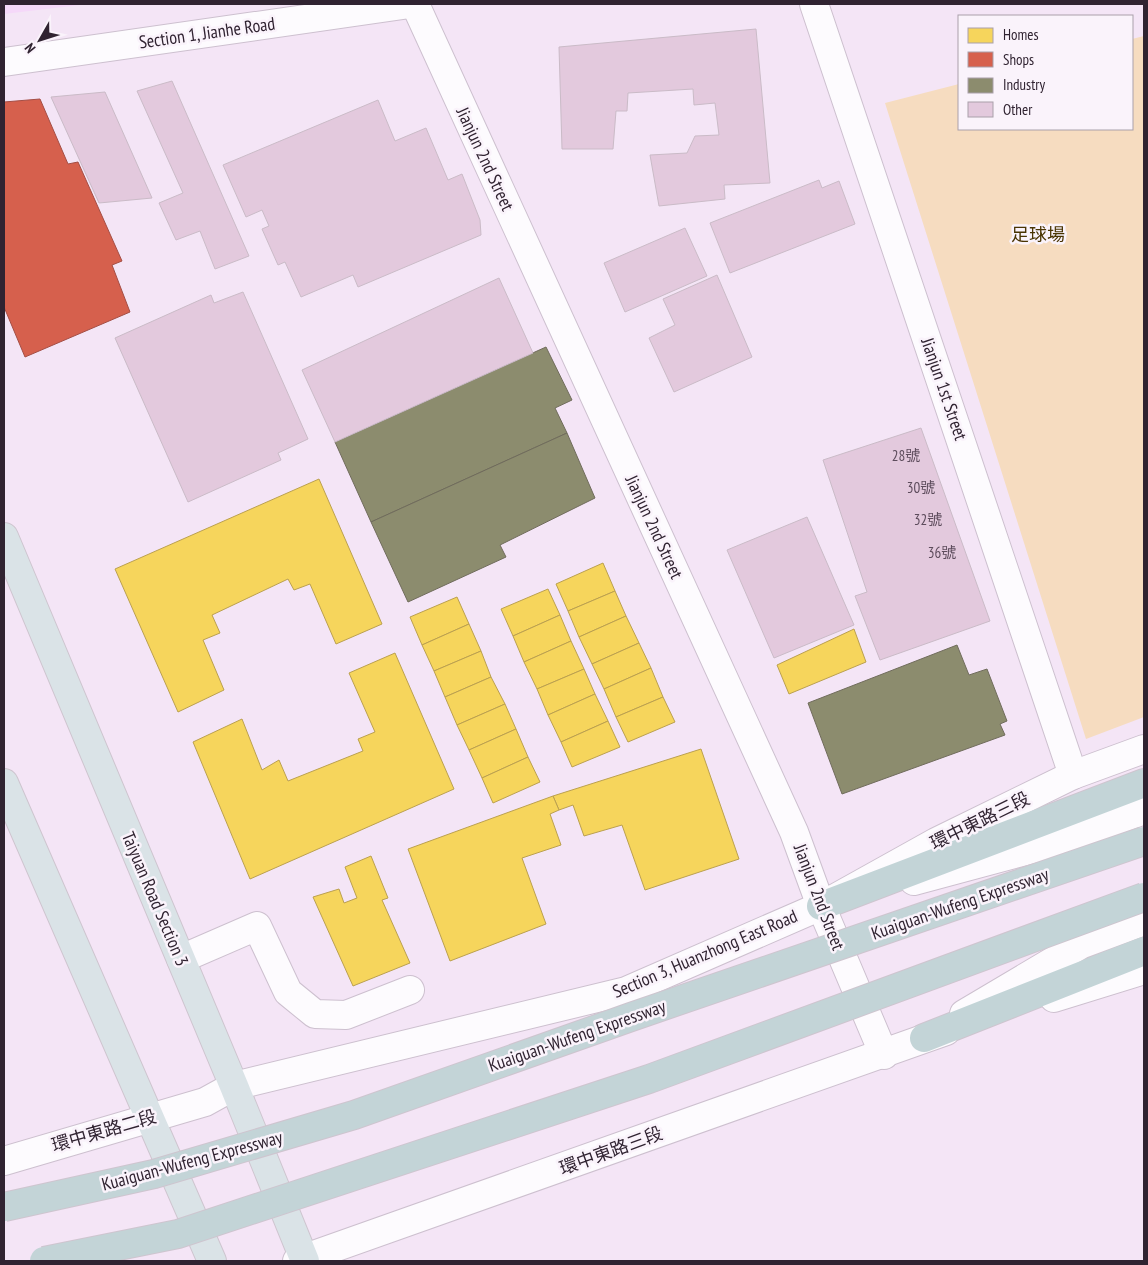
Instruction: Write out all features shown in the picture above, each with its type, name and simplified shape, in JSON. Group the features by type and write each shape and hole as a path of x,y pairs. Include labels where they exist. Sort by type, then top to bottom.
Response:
{"highway":[{"path":"820,906 1144,783"},
{"name":"Kuaiguan-Wufeng Expressway","path":"4,1207 154,1174 354,1115 631,1017 1144,841"},
{"path":"44,1261 178,1234 621,1088 1144,897"},
{"path":"924,1038 1144,951"}],"main road":[{"name":"Taiyuan Road Section 3","path":"4,537 234,1086 302,1261"},
{"path":"4,782 212,1261"}],"street":[{"name":"Section 1, Jianhe Road","path":"4,62 410,4"},
{"name":"Jianjun 2nd Street","path":"415,4 794,832 820,906 884,1054"},
{"name":"Jianjun 1st Street","path":"814,4 1073,775"},
{"name":"環中東路三段","path":"820,906 936,842 1073,775 1144,749"},
{"name":"Section 3, Huanzhong East Road","path":"205,1102 234,1086 626,991 820,906 1064,842 1144,810"},
{"name":"環中東路三段","path":"924,1038 1082,944 1144,921"},
{"path":"180,959 257,926 288,992 315,1014 346,1015 410,990"},
{"name":"環中東路三段","path":"302,1261 884,1054 924,1038 1144,970"},
{"name":"環中東路二段","path":"4,1160 205,1102"}],"shaded area":[{"path":"4,4 88,4 4,14"}],"green space":[{"name":"足球場","path":"1144,36 1144,717 1086,739 885,103 958,84 958,130 1133,130 1133,39"}],"building: Homes":[{"path":"319,479 382,624 336,644 310,584 294,590 288,579 212,615 220,633 203,640 224,690 178,712 115,569"},
{"path":"603,563 615,591 568,611 556,584"},
{"path":"548,589 560,615 513,636 501,609"},
{"path":"615,591 626,616 579,637 568,611"},
{"path":"457,597 469,624 422,645 410,617"},
{"path":"560,615 571,641 524,662 513,636"},
{"path":"626,616 639,643 592,664 579,637"},
{"path":"469,624 481,651 434,671 422,645"},
{"path":"854,629 866,662 789,694 777,665"},
{"path":"571,641 584,669 537,689 524,662"},
{"path":"639,643 651,668 604,689 592,664"},
{"path":"481,651 491,677 445,697 434,671"},
{"path":"395,653 454,789 250,879 193,742 242,719 262,770 279,760 288,781 363,751 358,739 375,732 349,673"},
{"path":"651,668 663,697 616,717 604,689"},
{"path":"584,669 595,694 548,715 537,689"},
{"path":"491,677 505,704 457,725 445,697"},
{"path":"595,694 608,721 561,742 548,715"},
{"path":"663,697 675,722 628,742 616,717"},
{"path":"505,704 516,729 469,750 457,725"},
{"path":"608,721 620,747 572,767 561,742"},
{"path":"516,729 528,757 482,778 469,750"},
{"path":"701,749 739,859 645,890 622,825 584,836 573,805 559,810 553,796"},
{"path":"528,757 540,782 493,803 482,778"},
{"path":"553,796 559,810 550,814 561,845 522,858 546,924 450,961 408,849"},
{"path":"371,856 388,898 382,900 410,963 353,986 313,897 339,889 344,903 357,898 345,867"}],"building: Shops":[{"path":"40,99 68,164 78,162 122,261 112,265 130,312 25,357 4,307 4,102"}],"building: Industry":[{"path":"546,347 572,400 555,408 567,433 371,522 335,442"},
{"path":"567,433 595,498 500,545 506,557 408,602 371,522"},
{"path":"957,645 969,675 987,669 1007,721 1000,724 1005,735 842,794 808,703"}],"building: Other":[{"path":"756,29 770,183 724,185 725,199 659,206 650,155 687,153 695,136 719,135 715,103 694,105 693,89 628,93 627,111 616,111 613,149 562,149 559,47"},
{"path":"172,81 249,256 215,269 200,231 176,240 159,203 183,193 137,91"},
{"path":"105,92 152,198 99,203 51,97"},
{"path":"378,100 395,141 426,128 448,180 462,174 480,220 481,235 358,287 353,275 301,297 285,262 278,265 262,229 269,226 262,210 246,217 223,165"},
{"path":"819,180 822,188 839,181 855,224 730,273 710,223"},
{"path":"685,228 707,276 625,312 604,263"},
{"path":"717,275 752,357 674,392 649,338 675,325 663,299"},
{"path":"499,278 533,353 335,442 302,370"},
{"path":"243,292 308,439 278,453 281,460 188,502 115,338 211,295 214,303"},
{"path":"921,428 990,621 880,660 855,596 867,592 823,460"},
{"path":"807,517 854,625 774,658 727,550"}]}
